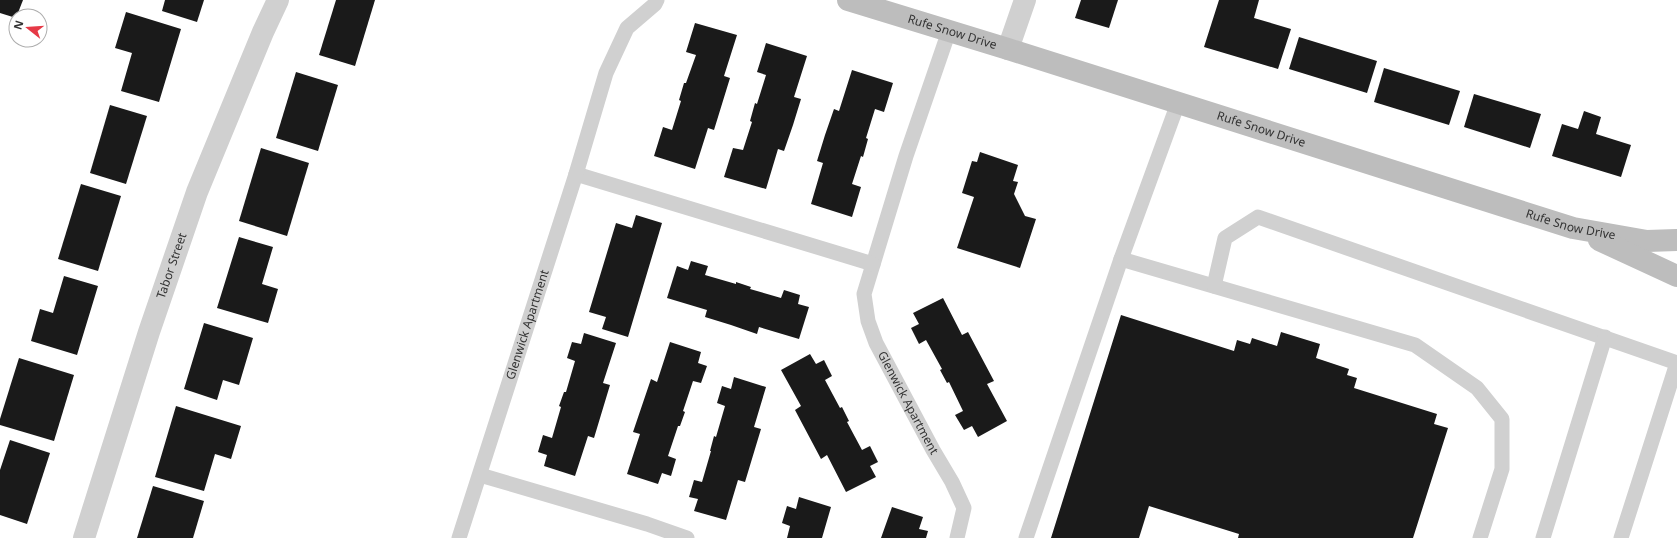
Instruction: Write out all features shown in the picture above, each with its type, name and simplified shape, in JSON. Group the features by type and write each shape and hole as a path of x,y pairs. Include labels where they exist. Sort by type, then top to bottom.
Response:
{"main road":[{"name":"Rufe Snow Drive","path":"848,0 1008,49 1573,228 1647,241 1677,240"},
{"path":"1573,228 1677,276"}],"street":[{"name":"Tabor Street","path":"84,538 147,340 197,192 263,32 278,0"},
{"path":"1008,49 1024,0"}],"lane":[{"name":"Glenwick Apartment","path":"459,538 576,174 606,73 628,28 656,4 657,0"},
{"name":"Glenwick Apartment","path":"949,31 906,156 864,294 868,321 876,343 932,450 952,482 964,508 957,538"},
{"path":"1026,538 1121,259 1178,103"},
{"path":"576,174 873,264"},
{"path":"1214,286 1225,238 1258,217 1586,330 1677,363 1621,538"},
{"path":"1121,259 1415,345 1477,388 1502,419 1502,469 1480,538"},
{"path":"1543,538 1606,337"},
{"path":"480,475 647,524 687,538"}],"building":[{"path":"0,0 23,0 20,8 8,8 8,16 0,13"},
{"path":"165,0 204,0 197,22 162,11"},
{"path":"336,0 375,0 355,66 319,55"},
{"path":"1081,0 1118,0 1109,28 1075,18"},
{"path":"1219,0 1259,0 1254,18 1291,29 1278,69 1204,47"},
{"path":"126,12 181,29 159,102 121,91 132,53 115,48"},
{"path":"695,23 737,35 724,76 730,78 714,130 708,128 695,169 654,156 663,127 672,130 681,101 679,100 684,83 686,83 696,55 686,52"},
{"path":"1299,37 1377,61 1367,93 1289,69"},
{"path":"766,43 807,56 794,97 801,99 793,125 784,151 778,149 766,189 724,177 733,148 743,150 752,122 750,121 755,103 757,104 766,75 757,72"},
{"path":"1384,68 1460,91 1449,125 1374,102"},
{"path":"852,70 893,83 884,112 875,109 866,138 868,139 863,157 861,156 852,184 861,187 852,217 811,204 823,163 817,161 834,109 839,111"},
{"path":"296,72 338,85 318,151 276,138"},
{"path":"1474,94 1541,114 1530,148 1464,127"},
{"path":"110,105 147,116 126,184 90,173"},
{"path":"1584,111 1601,117 1596,134 1631,145 1621,177 1552,156 1562,124 1578,129"},
{"path":"261,148 309,163 287,236 239,221"},
{"path":"980,152 1018,165 1013,181 1018,182 1014,194 1025,216 1036,219 1020,268 957,248 974,197 962,193 972,161 977,162"},
{"path":"81,184 121,196 98,271 58,259"},
{"path":"636,215 662,223 628,337 602,329 606,317 589,312 616,223 632,228"},
{"path":"239,237 273,247 262,284 278,289 268,323 217,308"},
{"path":"691,261 708,266 705,275 736,284 736,282 751,287 750,289 781,298 784,290 800,295 798,304 809,307 799,339 759,327 757,334 705,317 707,310 667,298 677,266 688,270"},
{"path":"64,276 98,286 77,355 31,341 40,309 53,313"},
{"path":"943,298 962,335 968,332 994,381 987,384 1007,421 978,437 972,426 964,430 955,415 963,411 949,382 947,383 940,370 942,369 926,340 919,344 911,328 919,324 913,313"},
{"path":"1121,315 1234,351 1237,340 1250,344 1252,338 1277,346 1281,332 1320,344 1316,358 1349,369 1347,375 1357,378 1354,388 1437,414 1434,424 1448,428 1413,538 1238,538 1239,534 1149,506 1139,538 1051,538"},
{"path":"204,323 253,338 239,385 223,380 217,400 184,389"},
{"path":"584,333 616,343 603,383 610,385 594,438 588,436 575,476 544,466 547,455 538,452 543,435 552,438 561,407 559,406 564,392 566,392 575,361 567,358 572,342 581,344"},
{"path":"670,342 701,352 698,363 707,366 701,383 693,381 683,411 685,412 680,426 678,426 668,456 676,459 671,476 662,473 658,484 627,474 640,434 633,432 651,379 657,382"},
{"path":"810,354 816,364 824,360 832,376 825,380 840,408 842,407 849,421 847,422 862,450 870,446 878,462 870,466 876,477 846,492 827,455 821,459 795,410 801,406 781,370"},
{"path":"19,358 74,375 54,441 0,425 0,419"},
{"path":"734,377 766,387 754,427 761,429 745,482 738,480 726,520 694,511 698,499 689,497 694,480 702,482 714,436 716,437 725,406 717,403 722,386 731,389"},
{"path":"176,406 241,426 231,459 215,454 204,491 155,477"},
{"path":"10,440 50,453 27,524 0,515 0,470"},
{"path":"153,486 204,501 193,538 137,538"},
{"path":"799,497 831,507 822,538 787,538 790,526 782,523 787,506 796,509"},
{"path":"892,507 923,517 919,529 928,531 926,538 881,538"}]}
